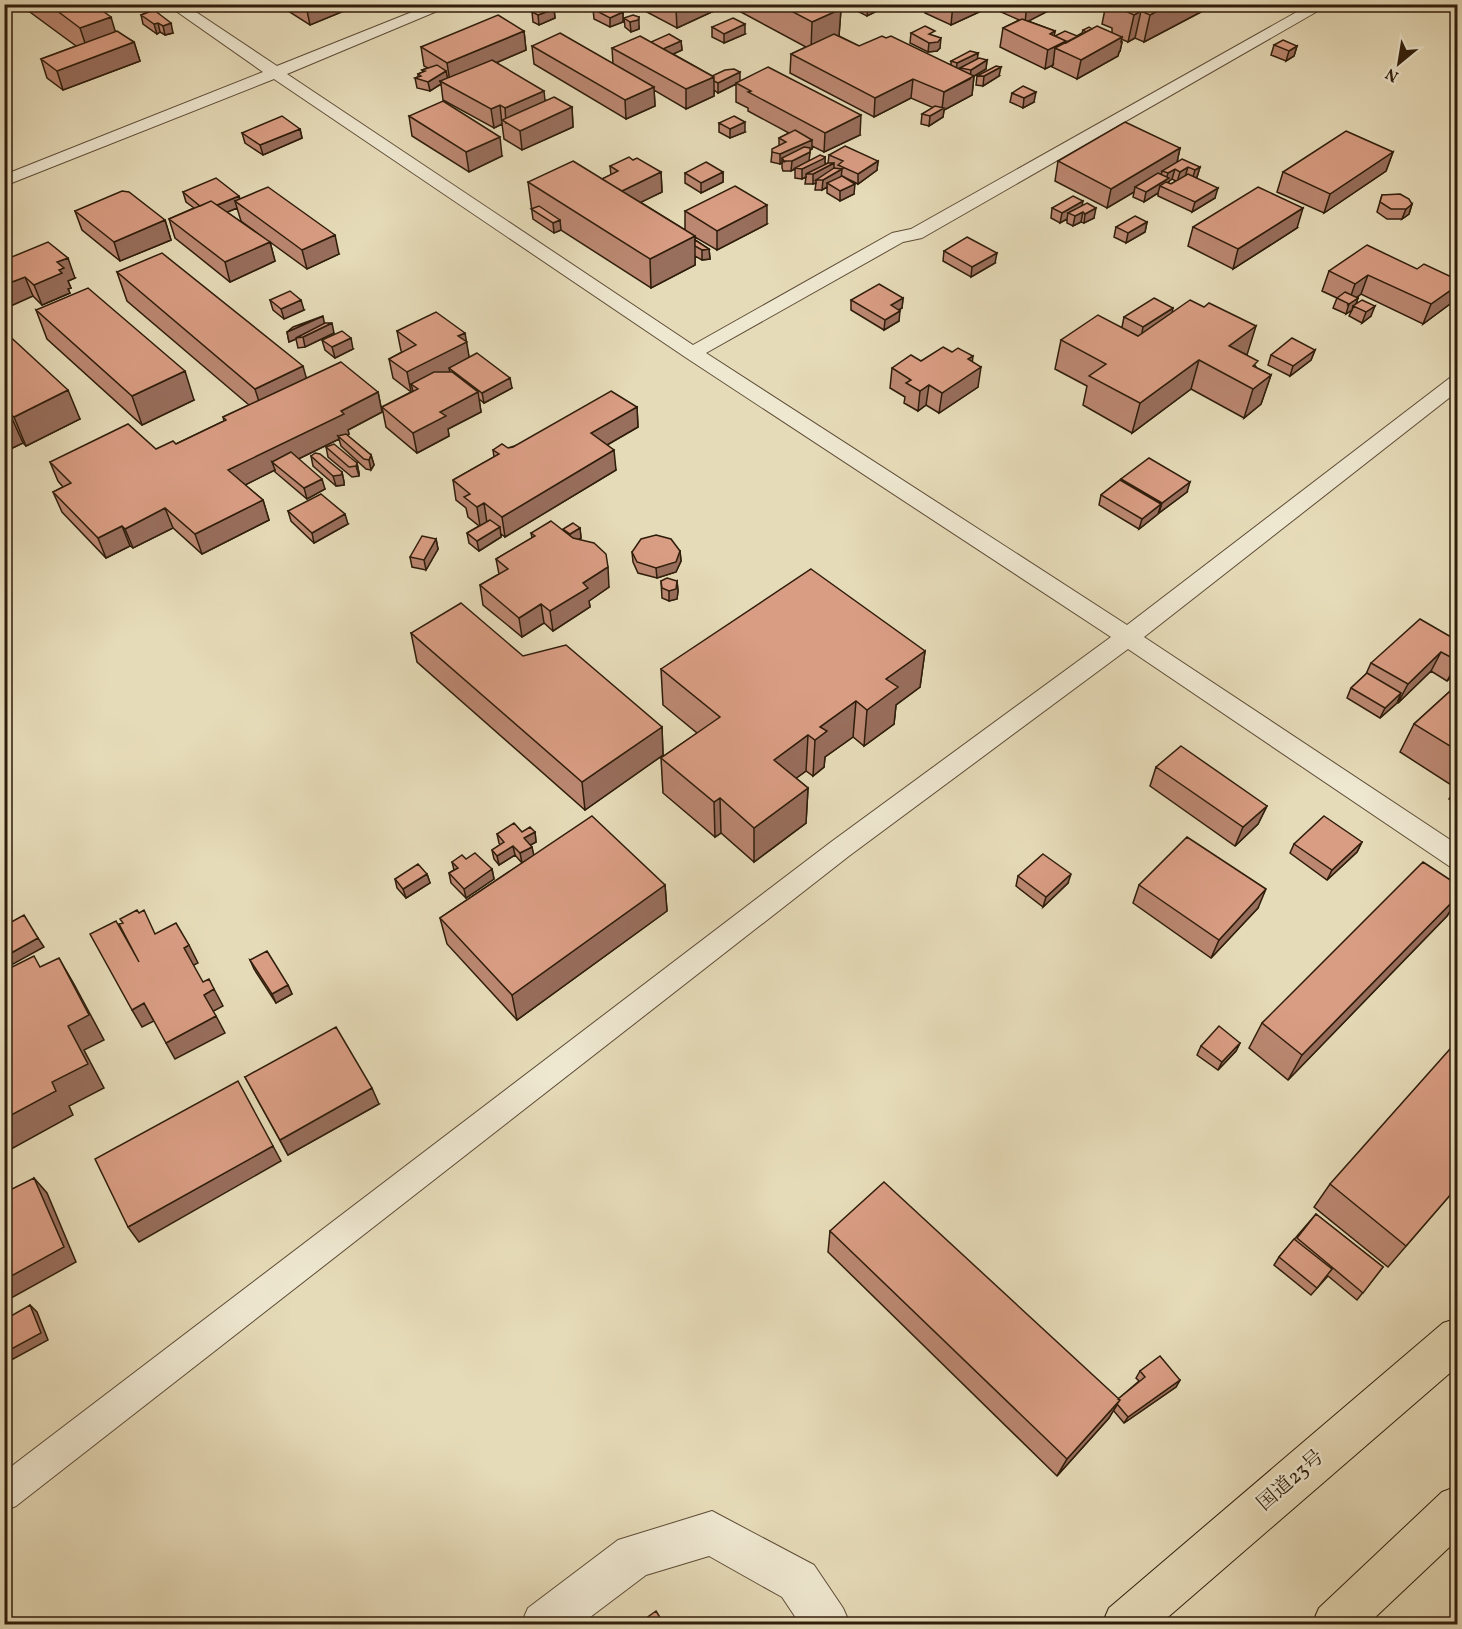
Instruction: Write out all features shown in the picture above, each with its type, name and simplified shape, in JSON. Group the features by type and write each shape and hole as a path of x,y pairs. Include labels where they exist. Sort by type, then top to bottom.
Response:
{"highway":[{"name":"国道23号","path":"1125,1624 1458,1338"},
{"path":"1335,1624 1452,1523"}],"street":[{"path":"544,1624 634,1556 711,1533 798,1581 827,1624"}],"lane":[{"path":"173,4 692,353 1128,637 1458,859"},
{"path":"4,181 447,4"},
{"path":"692,353 898,237 916,234 1323,4"},
{"path":"4,1494 830,857 1128,637 1458,381"}],"building":[{"path":"48,4 93,4 111,17 80,28"},
{"path":"605,4 623,12 610,18 593,9"},
{"path":"667,4 686,4 676,9"},
{"path":"778,4 831,4 841,9 812,22"},
{"path":"1122,4 1170,4 1150,15 1141,11 1134,15 1116,7"},
{"path":"548,5 554,9 538,15 532,12"},
{"path":"154,10 171,23 163,26 158,23 154,24 141,15"},
{"path":"498,15 524,31 447,63 421,47"},
{"path":"633,15 639,17 638,20 630,22 624,18"},
{"path":"733,18 745,24 724,34 712,27"},
{"path":"1022,19 1055,31 1050,34 1066,41 1048,50 1003,28"},
{"path":"925,26 935,31 929,34 941,38 938,42 929,43 911,33"},
{"path":"1097,26 1122,37 1081,60 1055,48"},
{"path":"1089,27 1092,29 1066,43 1055,36 1065,31 1077,36 1086,32 1083,30"},
{"path":"117,31 134,42 57,71 41,59"},
{"path":"560,33 654,87 625,100 532,46"},
{"path":"669,34 681,41 663,49 651,42"},
{"path":"834,34 859,46 882,36 886,38 891,36 974,76 944,92 913,79 875,98 791,54"},
{"path":"640,36 714,77 686,89 612,48"},
{"path":"1283,40 1297,46 1289,51 1274,45"},
{"path":"970,51 978,53 957,63 951,61"},
{"path":"979,58 987,60 971,70 960,68"},
{"path":"492,60 544,91 505,108 500,105 491,109 440,81"},
{"path":"437,65 446,71 428,82 415,78 421,76 418,74 425,71 422,70"},
{"path":"996,66 1001,67 984,76 977,76"},
{"path":"768,67 861,115 825,133 748,92 751,91 736,83"},
{"path":"734,69 740,72 718,83 714,81 712,76"},
{"path":"1023,86 1036,92 1024,98 1012,93"},
{"path":"554,97 572,107 520,131 502,120"},
{"path":"443,101 500,137 466,152 409,116"},
{"path":"935,106 944,108 930,116 922,114"},
{"path":"282,116 300,129 260,145 242,133"},
{"path":"734,116 745,122 730,129 719,123"},
{"path":"1125,122 1180,148 1111,189 1058,161"},
{"path":"795,130 812,140 780,154 772,152 772,149 786,142 779,138"},
{"path":"1346,131 1393,152 1330,194 1283,172"},
{"path":"845,146 878,161 858,174 838,165 843,161 829,155"},
{"path":"804,147 810,148 810,152 792,161 784,161 782,158"},
{"path":"820,155 825,157 802,169 795,168"},
{"path":"629,157 633,160 637,158 661,172 622,191 602,179 618,171 610,166"},
{"path":"1182,159 1200,167 1195,170 1188,167 1180,172 1175,169 1168,173 1162,171"},
{"path":"573,161 695,236 650,259 528,182"},
{"path":"706,162 723,172 701,183 685,173"},
{"path":"828,163 834,163 813,174 806,174"},
{"path":"834,168 842,169 823,180 816,180"},
{"path":"1158,173 1169,178 1146,192 1135,187"},
{"path":"1188,174 1218,188 1195,202 1160,186 1166,182 1171,184"},
{"path":"842,176 855,184 840,191 827,183"},
{"path":"216,178 239,196 217,205 211,201 200,206 183,192"},
{"path":"735,186 767,205 717,231 685,211"},
{"path":"268,187 335,235 302,250 235,201"},
{"path":"1258,187 1303,208 1238,249 1193,227"},
{"path":"122,191 129,192 165,220 114,242 75,211"},
{"path":"1400,194 1409,199 1412,204 1406,209 1391,209 1380,202 1382,195"},
{"path":"1073,196 1083,201 1062,213 1052,208"},
{"path":"211,201 270,242 225,262 169,219"},
{"path":"1087,203 1096,208 1075,216 1068,213"},
{"path":"539,206 560,220 553,223 531,209"},
{"path":"1135,216 1147,222 1128,233 1116,227"},
{"path":"967,237 997,253 972,267 944,251"},
{"path":"695,240 709,249 702,250 695,246"},
{"path":"48,242 68,258 57,262 64,268 59,270 62,273 34,285 25,277 4,285 4,257 7,259"},
{"path":"1367,245 1417,269 1424,264 1458,280 1458,285 1431,304 1368,275 1355,284 1329,271"},
{"path":"162,253 303,366 255,389 117,272"},
{"path":"879,284 903,298 891,305 900,311 885,320 851,300"},
{"path":"88,288 185,371 132,396 36,310"},
{"path":"290,291 301,300 281,309 270,300"},
{"path":"1345,292 1358,298 1349,304 1337,298"},
{"path":"1154,298 1173,308 1143,327 1124,317"},
{"path":"1190,300 1204,307 1209,303 1256,326 1229,346 1258,361 1253,366 1271,375 1253,389 1199,360 1140,403 1089,376 1106,364 1061,340 1098,315 1138,336"},
{"path":"1362,300 1375,306 1366,312 1353,306"},
{"path":"436,312 465,333 458,336 467,342 407,372 389,359 416,345 397,331"},
{"path":"323,316 287,332 293,327"},
{"path":"325,323 332,323 296,338"},
{"path":"4,331 68,390 14,417 10,414 4,417"},
{"path":"342,331 351,338 332,347 322,340"},
{"path":"1292,338 1315,350 1293,366 1271,355"},
{"path":"943,347 952,352 958,348 973,356 968,359 981,367 942,393 929,385 920,391 906,383 911,380 892,368 911,355 921,361"},
{"path":"477,353 510,378 482,393 449,368"},
{"path":"341,362 378,392 341,411 344,414 228,470 263,500 195,534 165,508 125,529 122,526 98,538 53,492 71,483 50,462 128,424 156,449 173,441 176,444 226,420 223,417"},
{"path":"434,372 452,372 478,392 440,412 446,416 413,433 382,407 418,389 411,384"},
{"path":"611,391 637,407 591,433 614,450 502,517 484,503 477,507 464,497 470,494 453,480 499,454 493,450 502,444 508,448 513,447"},
{"path":"346,434 371,455 369,460 364,459 338,436"},
{"path":"334,444 357,463 356,466 349,467 326,447"},
{"path":"291,452 322,479 304,488 272,462"},
{"path":"315,453 320,454 342,472 341,475 333,476 311,456"},
{"path":"1149,458 1190,482 1162,503 1121,479"},
{"path":"1120,480 1161,504 1142,519 1101,495"},
{"path":"321,494 345,514 312,533 288,511"},
{"path":"490,520 500,527 477,541 467,533"},
{"path":"551,521 573,538 594,543 606,554 608,567 583,583 588,588 550,611 541,604 519,618 480,585 508,569 496,559 535,536 531,533"},
{"path":"573,523 580,528 570,534 563,529"},
{"path":"656,535 671,539 680,551 676,562 656,568 637,562 632,552 641,539"},
{"path":"422,536 436,539 424,560 410,557"},
{"path":"811,569 925,651 886,679 898,687 867,710 856,701 820,727 827,731 815,740 808,735 774,760 808,788 754,828 720,798 714,802 661,758 720,717 661,669"},
{"path":"667,578 677,581 676,589 669,591 662,588 661,581"},
{"path":"461,603 523,656 566,645 662,727 582,782 411,633"},
{"path":"1420,619 1458,641 1458,661 1441,652 1408,684 1371,663"},
{"path":"1367,673 1401,693 1385,708 1351,688"},
{"path":"1458,684 1458,751 1414,724"},
{"path":"1181,746 1267,806 1243,827 1156,767"},
{"path":"592,816 665,885 512,995 440,918"},
{"path":"1324,816 1362,842 1332,870 1294,844"},
{"path":"514,823 522,832 530,827 535,832 524,838 532,847 520,853 513,846 497,856 492,850 504,842 497,834"},
{"path":"1187,837 1266,889 1219,940 1139,885"},
{"path":"475,853 492,869 464,889 449,873 458,868 452,862 462,855 466,859"},
{"path":"1043,854 1071,874 1046,897 1018,876"},
{"path":"1423,862 1458,885 1458,896 1302,1055 1262,1023"},
{"path":"418,864 427,874 403,889 395,879"},
{"path":"137,910 139,913 144,910 155,934 176,923 189,945 184,948 203,982 209,979 214,989 204,995 216,1016 166,1043 144,1003 132,1010 90,934 116,921 139,962 119,924 123,923 120,919"},
{"path":"24,915 38,938 4,957 4,926"},
{"path":"267,951 288,985 272,994 250,960"},
{"path":"34,956 40,967 59,958 89,1015 68,1026 88,1064 52,1082 56,1091 4,1119 4,971"},
{"path":"1219,1026 1240,1043 1222,1062 1201,1046"},
{"path":"336,1027 372,1088 280,1140 245,1077"},
{"path":"1458,1040 1458,1186 1406,1246 1330,1184"},
{"path":"238,1081 273,1146 128,1227 95,1159"},
{"path":"34,1178 64,1247 4,1280 4,1193"},
{"path":"884,1182 1120,1400 1067,1459 830,1231"},
{"path":"1316,1214 1383,1267 1363,1293 1297,1238"},
{"path":"1294,1239 1332,1269 1317,1288 1279,1257"},
{"path":"30,1305 41,1333 4,1353 4,1320"},
{"path":"1160,1356 1180,1380 1128,1417 1117,1404 1120,1400 1118,1399 1145,1377 1140,1371"},
{"path":"656,1611 664,1624 638,1624"}]}
